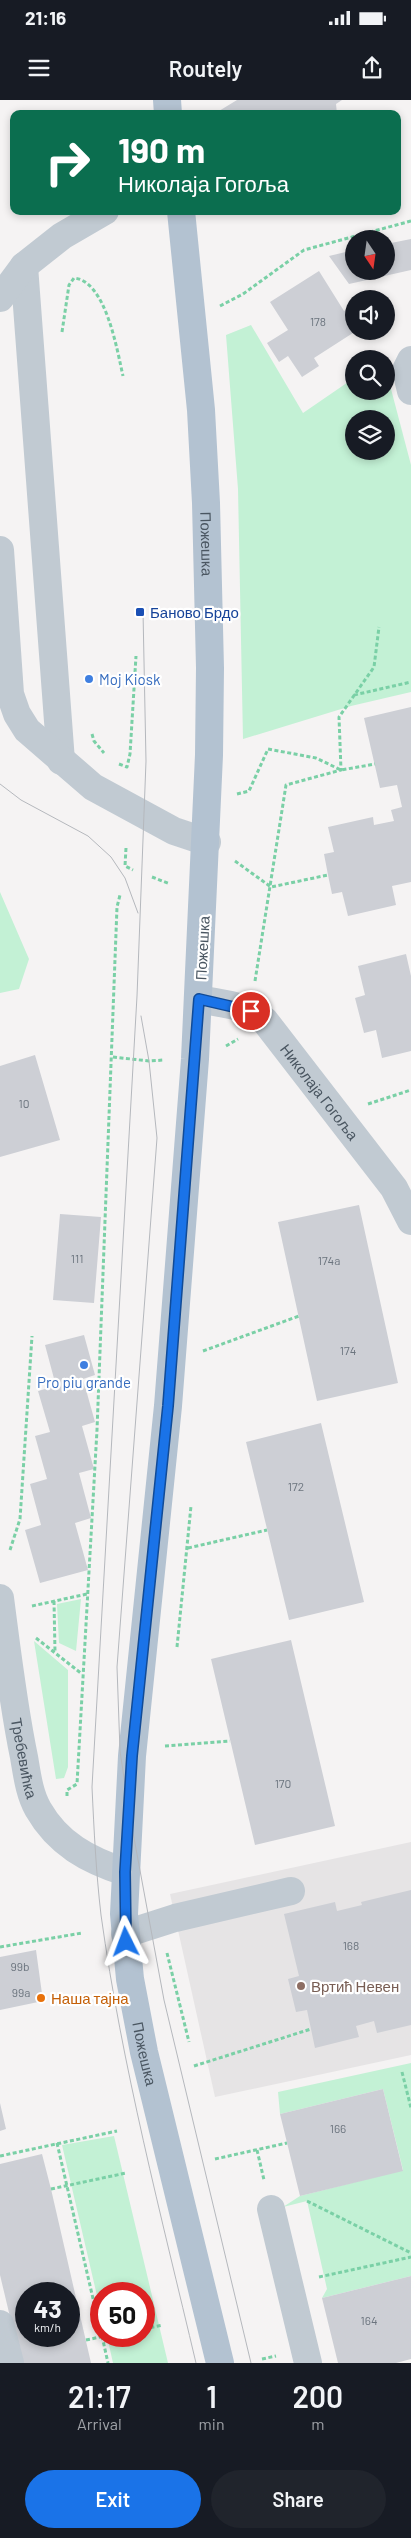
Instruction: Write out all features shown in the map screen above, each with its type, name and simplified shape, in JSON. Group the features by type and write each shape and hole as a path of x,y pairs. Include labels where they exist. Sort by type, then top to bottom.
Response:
{"main road":[{"name":"Пожешка","path":"181,215 201,410 206,503 210,668 206,842 199,999 168,1406 132,1756 125,1872 125,1934 130,1979 144,2052 220,2363"}],"street":[{"path":"0,298 24,266 62,236 98,215"},
{"path":"24,266 61,761"},
{"path":"411,360 406,370 411,391"},
{"path":"0,550 10,694 17,714 28,730 61,761 93,787 124,806 174,831 206,842"},
{"name":"Николаја Гогоља","path":"199,999 240,1007 259,1015 265,1021 394,1188 411,1221"},
{"name":"Требевићка","path":"0,1598 19,1731 30,1786 37,1807 55,1833 71,1847 96,1863 125,1872"},
{"path":"125,1934 162,1922 291,1891"},
{"path":"271,2209 308,2363"},
{"path":"0,2324 10,2363"}],"path":[{"path":"214,308 230,303 304,250 411,221"},
{"path":"61,338 69,285 74,278 80,278 98,296 111,322 123,376"},
{"path":"341,770 339,717 374,667 379,626"},
{"path":"111,761 128,767 136,656"},
{"path":"354,696 411,682"},
{"path":"90,726 94,741 105,754"},
{"path":"234,795 249,791 268,749 316,758 341,770"},
{"path":"255,981 286,785 341,770 375,764"},
{"path":"126,848 125,866 133,870"},
{"path":"232,859 271,886 328,874"},
{"path":"152,877 170,884"},
{"path":"67,1790 77,1784 98,1420 113,1057 117,907 120,895"},
{"path":"113,1057 149,1061 167,1060"},
{"path":"365,1105 411,1090"},
{"path":"200,1352 298,1316"},
{"path":"10,1550 20,1519 32,1336"},
{"path":"176,1657 191,1505"},
{"path":"188,1548 267,1530"},
{"path":"32,1606 87,1594"},
{"path":"54,1601 55,1653"},
{"path":"36,1638 82,1674"},
{"path":"164,1756 166,1736"},
{"path":"165,1746 230,1741"},
{"path":"162,1922 168,1961 189,2042"},
{"path":"0,1947 82,1933"},
{"path":"194,2066 311,2029"},
{"path":"402,2072 411,2108"},
{"path":"0,2156 117,2131"},
{"path":"57,2143 90,2282"},
{"path":"215,2159 287,2143"},
{"path":"51,2189 126,2172"},
{"path":"307,2201 411,2255"},
{"path":"289,2284 411,2255"},
{"path":"155,2327 163,2325"},
{"path":"86,2340 90,2339"},
{"path":"105,2347 108,2363"},
{"path":"262,2359 280,2356"}],"shaded area":[{"name":"Вртић Невен","path":"411,1842 411,2055 215,2097 170,1894"}],"green space":[{"path":"251,325 303,413 345,384 345,400 394,400 411,465 411,692 351,706 243,739 238,489 226,335"},
{"path":"0,892 29,959 19,989 0,993"},
{"path":"81,1599 76,1651 59,1643 57,1604"},
{"path":"34,1641 68,1670 68,1767 64,1778 56,1779"},
{"path":"411,2063 411,2276 322,2298 327,2289 307,2201 283,2207 300,2196 403,2170 383,2089 280,2114 278,2092"},
{"path":"114,2136 149,2282 94,2282 62,2145"},
{"path":"155,2308 168,2363 113,2363 109,2347 155,2347"}],"building":[{"path":"237,100 342,100 336,104 337,110 221,110"},
{"path":"411,239 411,270 395,274 395,242"},
{"path":"345,252 345,278 329,256"},
{"path":"319,271 345,310 345,338 314,358 319,366 302,377 288,356 279,362 267,343 288,330 270,302"},
{"path":"346,280 367,280 349,284"},
{"path":"411,707 411,882 392,886 396,905 348,916 342,892 332,894 324,854 334,852 328,827 373,817 374,825 394,821 391,810 402,807 397,785 380,788 364,718"},
{"path":"406,954 411,976 411,1051 382,1058 376,1030 364,1033 355,998 365,995 358,966"},
{"path":"35,1055 60,1140 0,1157 0,1066"},
{"path":"359,1205 398,1383 317,1401 278,1222"},
{"path":"60,1214 101,1217 94,1303 53,1300"},
{"path":"84,1335 95,1375 83,1379 95,1422 82,1426 94,1469 79,1473 91,1518 75,1523 88,1570 40,1583 25,1530 41,1525 30,1484 47,1479 35,1436 50,1432 38,1391 56,1386 45,1345"},
{"path":"321,1423 364,1602 289,1620 246,1442"},
{"path":"291,1640 335,1826 255,1845 211,1659"},
{"path":"411,1890 411,2025 377,2033 374,2021 356,2026 359,2037 315,2048 307,2010 296,2012 288,1979 299,1976 284,1914 335,1902 337,1911 362,1905 361,1902"},
{"path":"36,1950 43,2001 0,2010 0,1957"},
{"path":"383,2089 403,2171 300,2196 280,2114"},
{"path":"0,2103 6,2129 0,2131"},
{"path":"42,2154 72,2282 15,2282 15,2338 0,2275 0,2164"},
{"path":"411,2276 411,2359 396,2363 338,2363 322,2298"},
{"path":"80,2315 91,2363 21,2363 17,2347 80,2347"}],"tram line":[{"path":"143,611 146,761 137,996 92,1787 96,1867 101,1915 120,2028 143,2140 196,2363"},
{"path":"0,784 21,800 88,836 111,857 125,878 138,913"},
{"path":"141,1016 149,1061 157,1138 117,1667 120,1751 129,1811 164,2000 251,2363"}],"place":[{"name":"Баново Брдо","path":"140,612"},
{"name":"Moj Kiosk","path":"89,679"},
{"name":"Pro piu grande","path":"84,1365"},
{"name":"Вртић Невен","path":"301,1986"},
{"name":"Наша тајна","path":"41,1998"}],"route":[{"path":"126,1942 124,1914 125,1872 132,1756 168,1406 199,999 251,1011"}]}
